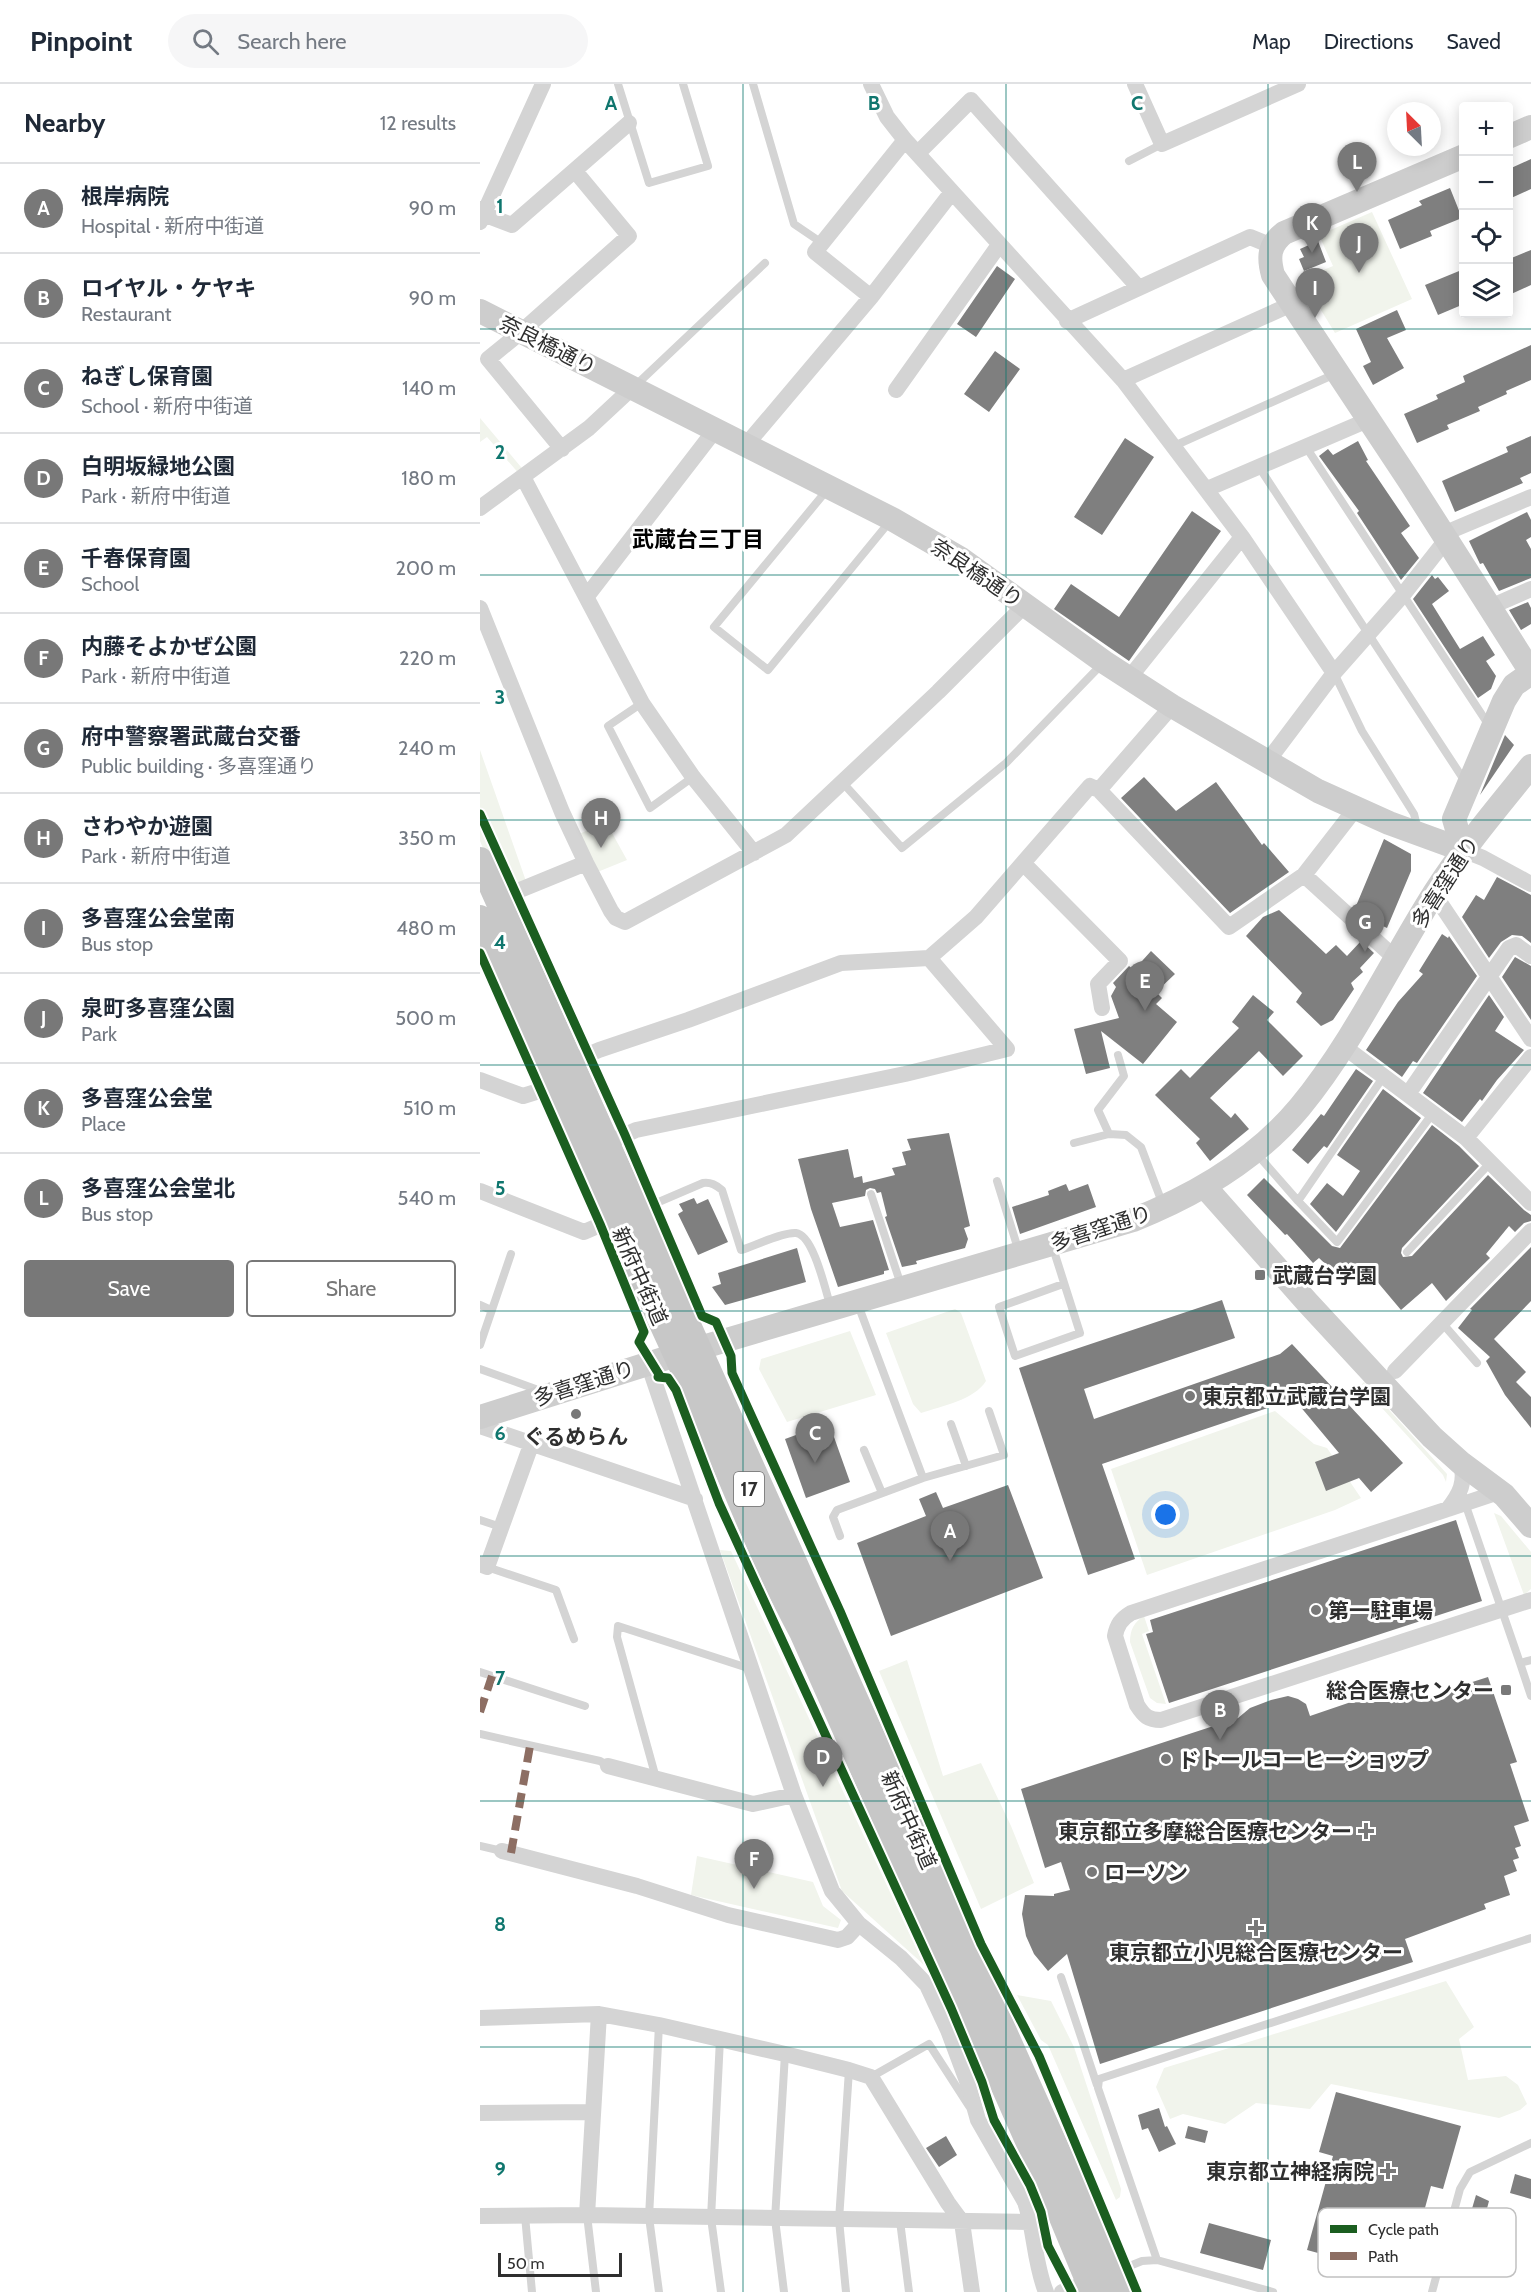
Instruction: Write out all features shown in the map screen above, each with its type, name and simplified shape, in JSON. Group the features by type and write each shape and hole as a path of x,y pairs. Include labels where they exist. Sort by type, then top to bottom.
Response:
{"main road":[{"name":"新府中街道","path":"480,860 607,1143 626,1215"},
{"name":"新府中街道","path":"480,918 555,1086 626,1215 688,1351 1102,2285"},
{"name":"新府中街道","path":"688,1351 696,1359 697,1370 778,1552 802,1632 1057,2205 1102,2285"}],"street":[{"path":"543,84 481,215 512,225 629,123"},
{"path":"871,84 887,117 905,140 1123,380 1242,537 1334,673"},
{"path":"1136,84 1162,144 1298,84"},
{"path":"918,153 971,100 1138,287"},
{"path":"1513,135 1531,127"},
{"path":"871,297 814,252 905,140"},
{"path":"1459,158 1284,233 1272,246 1269,260 1273,275 1531,673 1514,685 1504,700 1454,819 1463,850 1531,884"},
{"path":"562,449 488,359 629,236 575,171"},
{"path":"746,445 871,297 952,192"},
{"path":"1067,321 1250,237 1272,246"},
{"path":"896,390 999,245"},
{"path":"1123,380 1292,304"},
{"name":"奈良橋通り","path":"480,311 892,519 961,559 1104,662 1172,706 1318,791 1463,850"},
{"path":"480,508 589,428 632,388"},
{"path":"1207,489 1368,420"},
{"path":"586,596 715,430"},
{"path":"522,477 642,703 693,777 754,853"},
{"path":"1267,762 1334,673 1402,596 1444,537 1531,497"},
{"path":"1130,677 1242,537"},
{"path":"1490,607 1531,589"},
{"path":"480,608 562,812 611,911 616,918 625,922 786,835 938,692 1025,605"},
{"path":"1099,790 1172,706"},
{"name":"多喜窪通り","path":"480,1417 648,1363 1132,1220 1164,1208 1205,1187 1255,1152 1300,1107 1343,1046 1463,850 1531,766"},
{"path":"571,1062 841,963 929,958 976,917 1090,786 1099,790 1229,927 1304,874 1356,808"},
{"path":"498,899 586,863"},
{"path":"1023,863 1120,961 1098,984 1102,1008"},
{"path":"1304,874 1396,959"},
{"path":"1434,894 1531,1039"},
{"path":"1408,1094 1509,948 1516,945 1531,956"},
{"path":"607,1143 636,1130 906,1074 1007,1049 929,958"},
{"path":"1343,1046 1466,1138 1531,1203"},
{"path":"1466,1138 1531,1057"},
{"path":"480,1080 523,1096 555,1086"},
{"path":"1205,1187 1432,1437 1499,1492 1531,1526"},
{"path":"480,1191 584,1232 626,1215"},
{"path":"1395,1371 1531,1231"},
{"path":"648,1363 794,1795 832,1891 859,1924 902,1958 927,1985 948,2030 967,2081 978,2120 1021,2193 1030,2222 1038,2272 1046,2292"},
{"path":"480,1426 695,1499"},
{"path":"483,1566 501,1527 531,1444"},
{"path":"1448,1509 1462,1487 1464,1475 1461,1463"},
{"path":"1499,1492 1131,1613 1122,1618 1115,1636 1137,1705 1150,1720 1161,1720 1531,1600"},
{"path":"608,1766 753,1804 794,1795"},
{"path":"502,1851 637,1886 720,1912 838,1940 847,1937 859,1924"},
{"path":"587,2215 599,2014"},
{"path":"480,2018 599,2014 659,2025 785,2054 871,2077 962,2222 972,2292"},
{"path":"480,2113 592,2112"},
{"path":"480,2216 587,2215 1030,2222"},
{"path":"1062,2292 1102,2285"}],"lane":[{"path":"618,84 649,183 708,166 683,84"},
{"path":"753,84 794,224 822,243"},
{"path":"1129,161 1162,144"},
{"path":"632,388 765,263"},
{"path":"1174,446 1338,373"},
{"path":"1306,447 1492,730"},
{"path":"1259,467 1468,786"},
{"path":"829,487 714,627 768,670 892,519"},
{"path":"842,782 902,848 1006,763 1104,662"},
{"path":"1334,673 1362,731 1414,814 1419,833"},
{"path":"642,703 608,726 650,808 693,777"},
{"path":"1108,1134 1098,1110 1124,1076 1118,1055"},
{"path":"1298,1201 1384,1076"},
{"path":"1255,1152 1337,1242 1432,1113"},
{"path":"1074,1143 1108,1134 1126,1135 1141,1147 1164,1208"},
{"path":"1407,1252 1490,1162"},
{"path":"997,1181 1020,1254"},
{"path":"626,1215 710,1182 722,1190 741,1250 791,1233 800,1234 807,1241 821,1273 831,1309"},
{"path":"871,1194 902,1289"},
{"path":"1052,1245 1080,1333 1015,1356 999,1307 1063,1284"},
{"path":"480,1345 510,1254"},
{"path":"857,1302 923,1478"},
{"path":"480,1305 491,1310"},
{"path":"1443,1324 1477,1363"},
{"path":"480,1368 549,1394"},
{"path":"840,1536 833,1517 837,1510 923,1478 1004,1455 989,1412"},
{"path":"951,1424 966,1466"},
{"path":"864,1450 882,1493"},
{"path":"1465,1503 1531,1696"},
{"path":"480,1520 501,1527"},
{"path":"483,1566 556,1590 574,1639"},
{"path":"656,1779 617,1637 618,1626 751,1669"},
{"path":"1520,1663 1531,1660"},
{"path":"480,1672 585,1706"},
{"path":"480,1734 600,1761 608,1766"},
{"path":"480,1846 502,1851"},
{"path":"1098,2088 1099,2079 1531,1938"},
{"path":"1061,1977 1157,2260"},
{"path":"659,2025 649,2217 659,2292"},
{"path":"720,2039 711,2218 720,2292"},
{"path":"871,2077 929,2044 978,2120"},
{"path":"784,2292 775,2219 785,2054"},
{"path":"846,2292 839,2220 849,2070"},
{"path":"1455,2208 1460,2190 1470,2172 1531,2143"},
{"path":"587,2215 596,2292"},
{"path":"525,2216 532,2292"},
{"path":"900,2221 909,2292"},
{"path":"1102,2285 1142,2261 1157,2260 1273,2292"},
{"path":"1432,2292 1436,2277"}],"shaded area":[{"path":"1372,212 1412,299 1335,333 1302,279 1333,266 1319,235"},
{"path":"480,418 526,473 521,476 487,437 480,442"},
{"path":"480,750 527,884 502,894 480,841"},
{"path":"606,822 627,860 595,873 577,835"},
{"path":"955,1309 961,1313 986,1381 981,1388 966,1398 921,1413 913,1404 886,1333"},
{"path":"850,1331 876,1395 787,1422 759,1369 761,1359"},
{"path":"1364,1382 1447,1474 1446,1482 1443,1475 1361,1385"},
{"path":"1275,1411 1314,1444 1327,1448 1361,1498 1335,1510 1147,1575 1111,1469"},
{"path":"1494,1513 1501,1516 1531,1552 1531,1589 1524,1595"},
{"path":"720,1550 731,1551 924,1965 842,1891"},
{"path":"1144,1616 1149,1631 1142,1634 1166,1704 1157,1703 1150,1698 1130,1642 1133,1627"},
{"path":"907,1660 943,1776 981,1763 1011,1826 1034,1883 981,1909 879,1671"},
{"path":"697,1856 813,1882 823,1906 841,1920 838,1928 691,1895"},
{"path":"1446,1981 1474,2027 1459,2039 1468,2080 1506,2076 1518,2085 1527,2104 1520,2110 1499,2118 1331,2084 1310,2109 1256,2103 1225,2124 1183,2114 1170,2119 1156,2087 1164,2068"},
{"path":"1017,1995 1051,2001 1074,2047 1121,2189 1120,2197 1116,2200 1048,2045 1041,2040"}],"building":[{"path":"1531,159 1531,189 1513,197 1513,167"},
{"path":"1450,188 1459,210 1459,219 1430,231 1432,236 1400,249 1388,220 1422,205 1419,201"},
{"path":"1318,241 1326,262 1304,271 1299,259 1304,257 1300,249"},
{"path":"1531,250 1531,285 1513,293 1513,264 1513,257"},
{"path":"997,266 1015,279 976,337 957,324"},
{"path":"1459,271 1459,306 1438,315 1425,285"},
{"path":"1397,310 1406,330 1387,338 1404,368 1373,385 1363,366 1371,362 1356,329"},
{"path":"1531,345 1531,380 1478,407 1480,411 1447,425 1449,429 1417,443 1404,414 1438,399 1436,395 1465,382 1463,376"},
{"path":"995,351 1020,369 989,412 964,394"},
{"path":"1531,436 1531,473 1520,478 1523,483 1455,512 1442,481 1508,452 1506,447"},
{"path":"1125,438 1154,457 1102,535 1074,517"},
{"path":"1358,441 1368,460 1366,461 1410,526 1401,533 1419,558 1401,580 1357,513 1359,511 1319,456 1328,449 1333,455"},
{"path":"1192,511 1221,531 1129,661 1054,609 1071,584 1119,617"},
{"path":"1527,512 1531,520 1531,537 1526,540 1531,549 1531,578 1499,591 1483,563 1480,564 1469,541"},
{"path":"1432,575 1435,579 1438,577 1449,591 1432,604 1460,649 1483,636 1495,655 1486,661 1496,676 1491,689 1478,698 1413,599"},
{"path":"1528,602 1531,608 1531,624 1521,630 1509,610"},
{"path":"1505,735 1514,745 1480,795"},
{"path":"1144,777 1176,811 1216,782 1262,845 1264,843 1289,872 1230,913 1121,798"},
{"path":"1384,839 1411,854 1411,871 1387,928 1366,918 1356,906"},
{"path":"1497,877 1531,895 1531,943 1522,936 1512,935 1501,942 1489,958 1462,917 1476,895 1484,900"},
{"path":"1279,910 1326,954 1336,945 1347,956 1361,941 1374,953 1360,968 1363,972 1351,983 1354,989 1333,1020 1321,1026 1296,1002 1302,993 1246,936 1263,917"},
{"path":"1442,934 1448,938 1449,936 1477,976 1417,1063 1413,1061 1402,1077 1366,1050 1398,1002 1423,974 1419,971"},
{"path":"1151,951 1175,974 1156,992 1162,998 1156,1004 1177,1022 1143,1064 1101,1031 1110,1068 1086,1074 1074,1029 1119,1018 1111,996 1116,987 1113,983 1129,966 1134,970"},
{"path":"1515,957 1531,966 1531,1020 1502,977"},
{"path":"1253,995 1274,1012 1267,1020 1303,1056 1283,1076 1259,1051 1210,1098 1231,1118 1235,1113 1249,1129 1210,1161 1196,1143 1200,1139 1155,1095 1181,1069 1190,1078 1239,1028 1232,1022"},
{"path":"1489,995 1504,1017 1495,1031 1524,1050 1462,1122 1423,1093"},
{"path":"1356,1069 1373,1081 1327,1148 1324,1146 1308,1164 1292,1150 1321,1114 1324,1116"},
{"path":"1383,1089 1421,1118 1336,1232 1310,1204 1327,1183 1343,1196 1360,1171 1337,1155"},
{"path":"1432,1125 1459,1146 1479,1166 1402,1248 1403,1257 1412,1256 1488,1175 1531,1215 1531,1221 1524,1223 1515,1232 1509,1226 1486,1254 1490,1258 1446,1301 1432,1283 1401,1310 1364,1266 1347,1284 1319,1258 1313,1263 1247,1195 1264,1178 1332,1246 1340,1248"},
{"path":"949,1133 970,1226 964,1228 968,1239 965,1248 902,1267 885,1217 887,1216 881,1192 877,1193 875,1189 870,1188 866,1190 865,1196 832,1203 840,1227 873,1220 889,1270 884,1271 884,1274 838,1287 811,1209 798,1159 848,1149 854,1178 862,1176 863,1183 895,1175 892,1168 906,1165 902,1152 911,1150 907,1139"},
{"path":"1066,1184 1069,1191 1088,1184 1096,1207 1020,1234 1012,1207 1049,1195 1048,1191"},
{"path":"694,1198 697,1204 708,1199 728,1242 698,1255 678,1214 683,1211 679,1204"},
{"path":"1531,1247 1531,1301 1494,1339 1526,1372 1516,1382 1531,1397 1531,1428 1505,1395 1486,1361 1490,1357 1458,1328 1472,1310 1470,1309"},
{"path":"797,1248 806,1282 725,1305 712,1287 721,1284 718,1273"},
{"path":"1222,1300 1235,1338 1084,1389 1094,1419 1280,1354 1292,1344 1403,1463 1371,1492 1359,1478 1326,1491 1315,1462 1339,1453 1294,1399 1102,1464 1135,1559 1088,1575 1019,1368"},
{"path":"829,1423 850,1482 806,1498 785,1439"},
{"path":"1008,1485 1043,1578 891,1636 857,1543 926,1516 919,1499 936,1492 943,1508"},
{"name":"第一駐車場","path":"1456,1520 1482,1601 1169,1703 1146,1634 1153,1632 1150,1620"},
{"path":"1488,1677 1517,1762 1510,1764 1529,1821 1514,1826 1521,1846 1515,1848 1519,1858 1513,1860 1517,1871 1504,1876 1510,1895 1484,1904 1486,1909 1405,1939 1413,1962 1100,2064 1067,1954 1048,1971 1034,1954 1026,1936 1022,1914 1025,1895 1054,1896 1054,1894 1070,1890 1061,1862 1045,1868 1021,1789 1238,1718 1250,1708 1271,1700 1288,1696 1298,1699 1306,1704 1310,1716 1395,1687 1398,1695 1416,1689 1419,1699"},
{"name":"東京都立神経病院","path":"1336,2092 1461,2126 1443,2189 1431,2186 1425,2208 1319,2208 1333,2156 1319,2152"},
{"path":"1159,2108 1165,2127 1167,2126 1176,2144 1159,2152 1148,2128 1142,2130 1138,2115"},
{"path":"1188,2126 1208,2131 1205,2143 1185,2138"},
{"path":"946,2136 957,2155 939,2167 926,2148"},
{"path":"1515,2174 1531,2179 1531,2199 1510,2193"},
{"path":"1476,2195 1489,2201 1487,2208 1472,2208"},
{"name":"東京都立神経病院","path":"1318,2210 1318,2253 1307,2250"},
{"path":"1209,2223 1271,2240 1263,2270 1200,2253"}],"marked path":[{"path":"480,1712 492,1676"},
{"path":"511,1853 530,1746"}],"cycle path":[{"path":"480,814 625,1135 702,1316 716,1322 731,1356 732,1373 840,1611 981,1944 1039,2056 1137,2292"},
{"path":"480,953 600,1224 644,1332 639,1342 660,1376"},
{"path":"658,1377 668,1378 676,1390 719,1503 951,2008 982,2082 994,2120 1030,2185 1041,2212 1048,2246 1072,2292"}],"place":[{"name":"多喜窪公会堂北","path":"1357,192"},
{"name":"多喜窪公会堂","path":"1312,253"},
{"name":"泉町多喜窪公園","path":"1359,273"},
{"name":"多喜窪公会堂南","path":"1315,318"},
{"name":"さわやか遊園","path":"601,848"},
{"name":"府中警察署武蔵台交番","path":"1365,952"},
{"name":"千春保育園","path":"1145,1011"},
{"name":"武蔵台学園","path":"1260,1275"},
{"name":"東京都立武蔵台学園","path":"1190,1396"},
{"name":"ぐるめらん","path":"576,1414"},
{"name":"ねぎし保育園","path":"815,1463"},
{"name":"根岸病院","path":"950,1561"},
{"name":"第一駐車場","path":"1316,1610"},
{"name":"総合医療センター","path":"1506,1690"},
{"name":"ロイヤル・ケヤキ","path":"1220,1740"},
{"name":"ドトールコーヒーショップ","path":"1166,1759"},
{"name":"白明坂緑地公園","path":"823,1787"},
{"name":"東京都立多摩総合医療センター","path":"1366,1831"},
{"name":"ローソン","path":"1092,1872"},
{"name":"内藤そよかぜ公園","path":"754,1889"},
{"name":"東京都立小児総合医療センター","path":"1256,1928"},
{"name":"東京都立神経病院","path":"1388,2171"}],"district":[{"name":"武蔵台三丁目","path":"698,539"}]}
